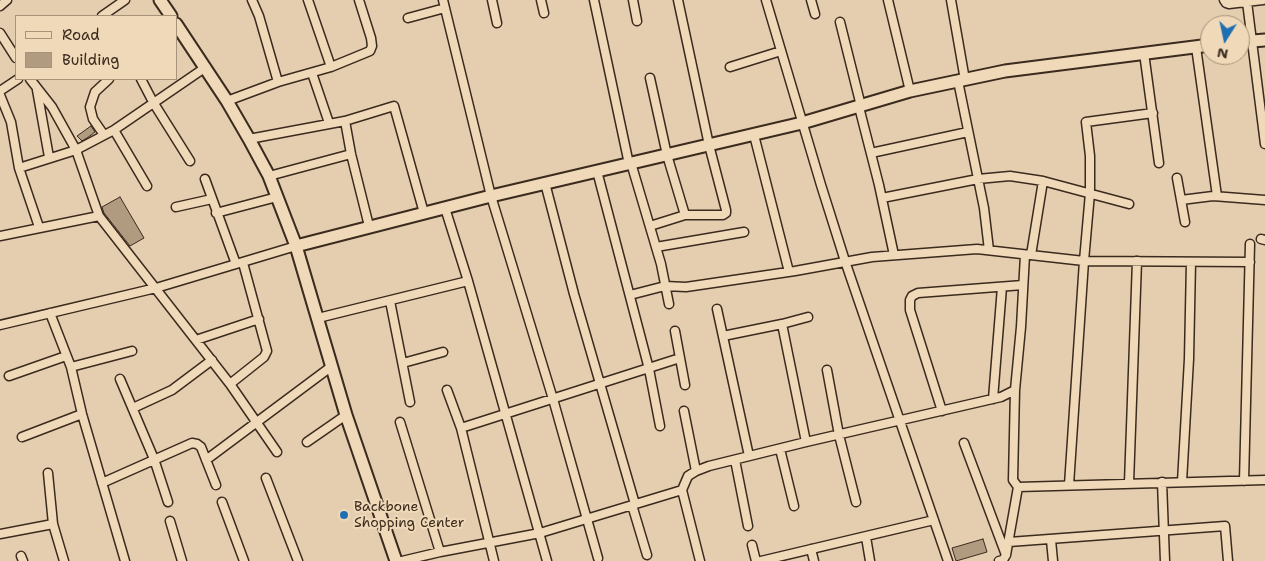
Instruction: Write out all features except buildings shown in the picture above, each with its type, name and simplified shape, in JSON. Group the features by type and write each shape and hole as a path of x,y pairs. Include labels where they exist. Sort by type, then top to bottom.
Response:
{"street":[{"path":"0,6 7,0"},
{"path":"103,15 125,0"},
{"path":"160,0 170,15"},
{"path":"252,0 259,16 278,82"},
{"path":"308,0 331,68"},
{"path":"227,101 278,82 331,68 370,51 372,46 371,38 359,0"},
{"path":"492,0 497,23"},
{"path":"541,0 544,13"},
{"path":"594,0 630,163 656,247 669,304"},
{"path":"632,0 637,21"},
{"path":"650,226 685,215 723,215 726,213 709,145 678,0"},
{"path":"766,0 845,261 948,561"},
{"path":"888,0 910,92"},
{"path":"951,0 968,132 984,208 989,250"},
{"path":"1224,0 1229,4 1263,0"},
{"path":"813,1 815,14"},
{"path":"1247,2 1247,15"},
{"path":"408,18 444,4 491,196 553,399 598,558"},
{"path":"840,22 894,255"},
{"path":"178,27 227,101 249,138 268,176 296,246 346,415 396,561"},
{"path":"0,33 15,56"},
{"path":"1250,42 1265,40"},
{"path":"0,325 156,288 369,226 802,123 910,92 1006,71 1200,46"},
{"path":"1196,47 1217,196"},
{"path":"730,67 781,50"},
{"path":"1144,53 1159,163"},
{"path":"1250,63 1265,144"},
{"path":"20,168 49,157 76,150 114,130 206,67"},
{"path":"312,73 329,124"},
{"path":"650,78 667,155 685,215"},
{"path":"17,80 0,93 11,122 20,168 39,227"},
{"path":"31,80 52,107 76,150 99,216 212,360 278,452"},
{"path":"104,135 93,119 90,107 95,92 107,80"},
{"path":"142,80 153,102 190,161"},
{"path":"37,88 49,157"},
{"path":"249,138 346,121 394,106 424,213"},
{"path":"1069,485 1090,193 1090,156 1086,122 1153,113"},
{"path":"346,121 351,154 369,226"},
{"path":"114,130 147,186"},
{"path":"871,153 968,132"},
{"path":"754,134 789,272"},
{"path":"268,176 351,154"},
{"path":"597,171 649,369 660,426"},
{"path":"882,198 978,179 1010,176 1042,181 1129,204"},
{"path":"1177,178 1185,222"},
{"path":"205,179 216,213 239,264 267,346 266,354 230,384"},
{"path":"999,561 1003,560 1006,555 1018,487 1014,480 1014,390 1021,327 1023,285 1042,181"},
{"path":"546,183 574,294 647,555"},
{"path":"1181,200 1217,196 1265,200"},
{"path":"216,213 276,197"},
{"path":"176,207 212,200"},
{"path":"445,208 468,281 547,561"},
{"path":"0,236 99,216"},
{"path":"656,247 744,232"},
{"path":"1244,481 1250,244"},
{"path":"630,294 666,286 686,287 789,272 845,261 894,255 977,249 1084,261 1250,262"},
{"path":"1129,483 1137,261"},
{"path":"1182,482 1189,359 1191,262"},
{"path":"318,318 468,281"},
{"path":"942,411 910,310 912,296 918,293 1023,285"},
{"path":"992,399 1002,287"},
{"path":"390,301 410,402"},
{"path":"717,309 749,456"},
{"path":"50,314 71,367 82,414 125,561"},
{"path":"723,336 808,317"},
{"path":"196,340 258,319"},
{"path":"782,324 806,442"},
{"path":"675,331 685,385"},
{"path":"71,367 132,351"},
{"path":"403,363 443,352"},
{"path":"9,376 66,356"},
{"path":"461,428 680,358"},
{"path":"133,408 172,390 212,360"},
{"path":"206,460 332,366"},
{"path":"827,370 856,502"},
{"path":"120,378 154,459 168,502"},
{"path":"447,390 461,428 494,561"},
{"path":"700,561 682,490 688,476 696,471 806,442 1002,397 1014,390"},
{"path":"684,411 696,471"},
{"path":"22,438 82,414"},
{"path":"307,442 346,415"},
{"path":"400,422 438,555"},
{"path":"102,483 192,442 201,447 216,485"},
{"path":"964,443 1006,555"},
{"path":"780,449 794,506"},
{"path":"735,460 748,526"},
{"path":"48,473 54,524 64,561"},
{"path":"266,478 298,561"},
{"path":"1018,487 1265,480"},
{"path":"1162,482 1165,561"},
{"path":"402,561 540,533 682,490"},
{"path":"222,502 244,561"},
{"path":"761,561 934,520"},
{"path":"170,521 182,561"},
{"path":"0,534 54,524"},
{"path":"1009,542 1225,526 1228,561"},
{"path":"866,537 870,561"},
{"path":"1051,540 1052,561"},
{"path":"752,545 756,561"},
{"path":"812,550 814,561"}],"place":[{"name":"Backbone Shopping Center","path":"344,515"}]}
